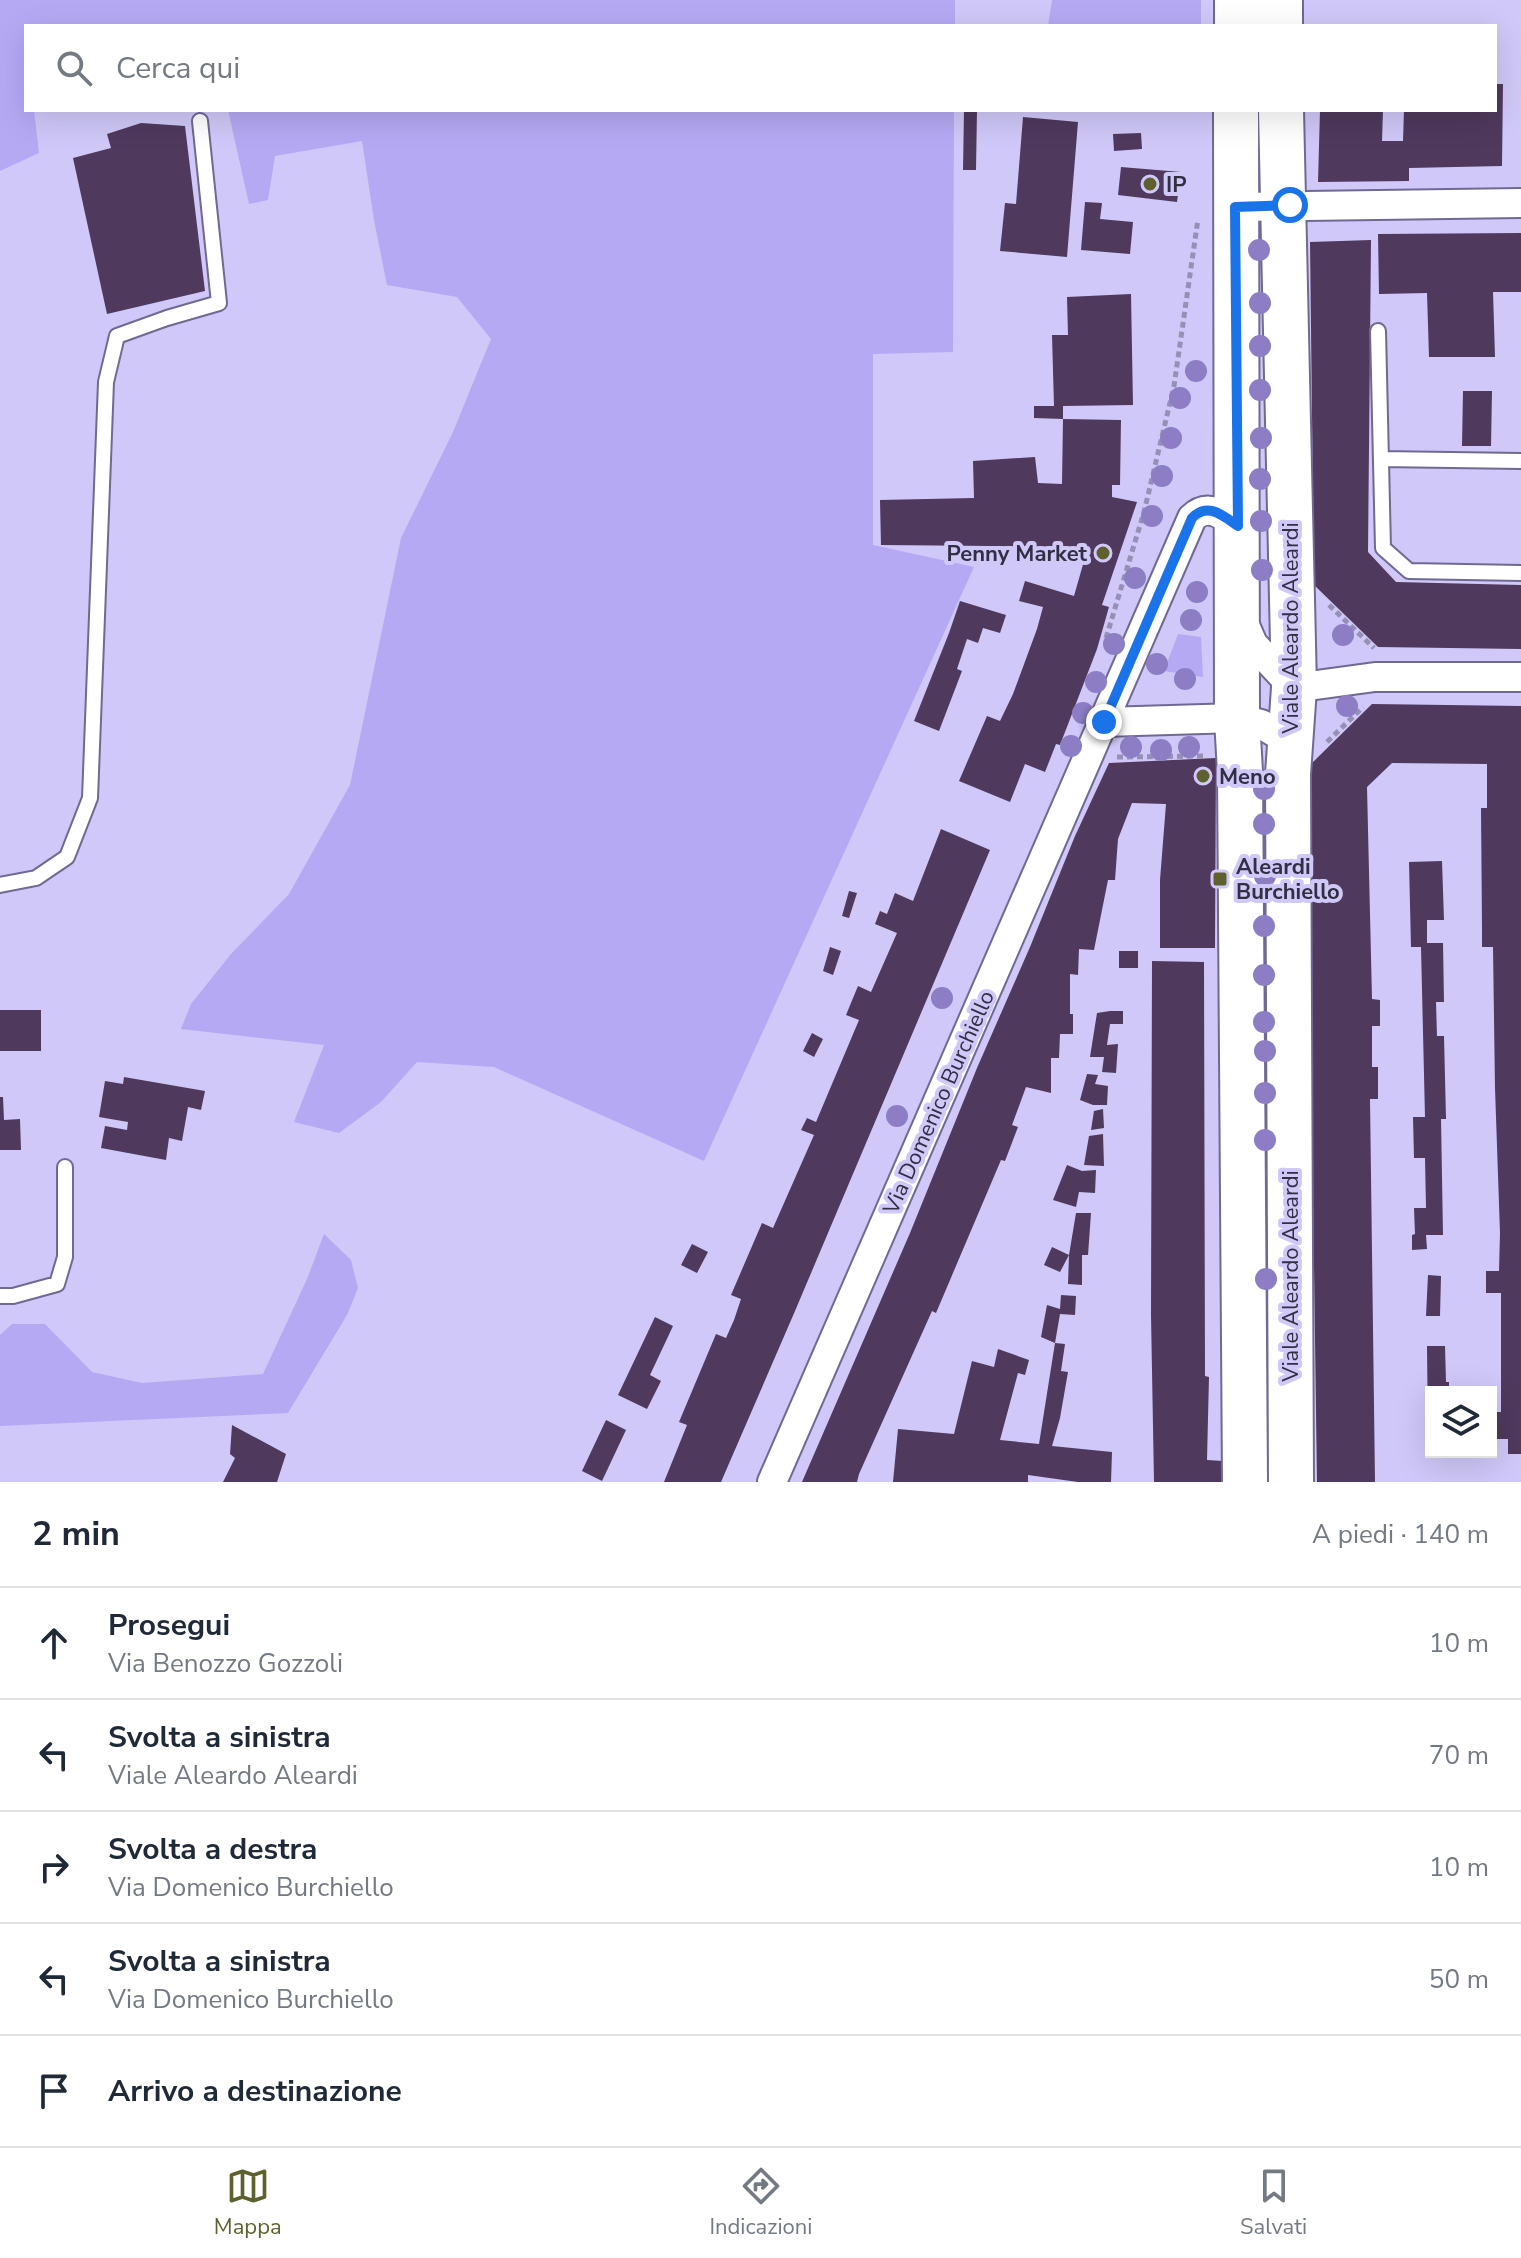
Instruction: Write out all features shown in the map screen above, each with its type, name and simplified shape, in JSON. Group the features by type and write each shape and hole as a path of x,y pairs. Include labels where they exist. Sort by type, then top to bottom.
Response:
{"main road":[{"path":"1237,0 1237,24"},
{"path":"1280,0 1280,24"},
{"name":"Viale Aleardo Aleardi","path":"1236,112 1217,206 1238,526 1237,608 1227,737 1240,803 1245,1482"},
{"name":"Viale Aleardo Aleardi","path":"1281,112 1294,688 1308,742 1288,790 1291,1482"}],"street":[{"path":"1217,206 1521,203"},
{"name":"Via Domenico Burchiello","path":"772,1482 1192,518 1197,512 1208,509 1219,512 1238,526"},
{"path":"1237,608 1253,644 1294,688 1375,677 1521,677"},
{"path":"1104,722 1227,737 1261,724 1308,742"}],"lane":[{"path":"0,885 36,878 67,857 90,798 106,382 117,336 219,303 200,121"},
{"path":"1378,331 1383,548 1409,571 1521,573"},
{"path":"1381,459 1521,461"},
{"path":"0,1296 13,1296 57,1284 65,1257 65,1167"}],"path":[{"path":"1103,646 1144,512 1174,386 1195,248 1217,206"},
{"path":"1319,595 1376,650"},
{"path":"1308,742 1370,700"},
{"path":"1108,758 1227,737"}],"shaded area":[{"path":"0,0 955,0 955,24 24,24 24,112 34,112 39,153 0,171"},
{"path":"1052,0 1201,0 1201,24 1048,24"},
{"path":"228,112 954,112 953,352 873,354 873,545 974,567 704,1161 494,1067 417,1062 381,1102 339,1133 294,1122 324,1045 181,1029 191,1004 231,954 289,894 350,785 401,538 453,432 491,339 457,297 387,285 362,141 275,156 268,200 249,204"},
{"path":"1178,634 1201,637 1203,677 1164,671"},
{"path":"324,1234 351,1260 358,1288 347,1315 288,1413 0,1426 0,1335 12,1324 45,1324 92,1372 142,1383 263,1374"}],"building":[{"path":"1497,84 1503,84 1502,166 1409,168 1409,181 1318,182 1320,112 1383,112 1382,141 1403,141 1404,112 1497,112"},
{"path":"964,112 977,112 976,170 963,170"},
{"path":"1023,117 1078,122 1067,257 1000,251 1005,203 1016,204"},
{"path":"141,123 185,126 205,291 107,314 73,158 111,148 107,134"},
{"path":"1141,133 1142,149 1114,151 1113,134"},
{"name":"IP","path":"1121,167 1181,172 1177,202 1118,195"},
{"path":"1085,202 1102,203 1100,219 1133,222 1130,254 1081,250"},
{"path":"1521,233 1521,292 1493,292 1495,357 1429,357 1427,293 1379,294 1378,234"},
{"path":"1371,240 1368,552 1396,582 1521,585 1521,649 1378,647 1314,585 1310,242"},
{"path":"1131,294 1133,405 1063,406 1063,419 1034,418 1034,406 1054,406 1052,335 1068,335 1067,297"},
{"path":"1463,391 1492,391 1491,446 1462,446"},
{"path":"1063,419 1121,420 1120,485 1112,485 1112,497 1137,502 1102,605 1109,607 1097,649 1060,745 1056,744 1045,772 1025,764 1010,802 959,781 987,716 1000,721 1037,629 1043,607 1019,601 1025,581 1074,596 1088,547 881,545 880,500 974,498 973,461 1035,457 1038,483 1062,484"},
{"path":"960,601 1006,615 1000,633 983,628 978,643 967,639 957,669 962,671 939,731 914,721"},
{"path":"1372,704 1521,706 1521,1454 1508,1454 1508,1439 1497,1439 1497,1412 1501,1412 1501,1293 1486,1293 1486,1271 1499,1271 1500,1233 1493,947 1482,947 1481,808 1487,808 1487,764 1392,763 1367,787 1372,999 1380,1000 1380,1026 1372,1026 1372,1067 1378,1067 1378,1099 1370,1099 1375,1482 1317,1482 1312,1124 1312,763"},
{"path":"1216,758 1215,948 1160,948 1160,880 1166,804 1132,803 1118,839 1115,880 1108,880 1094,950 1079,949 1078,975 1070,974 1073,1034 1060,1034 1059,1058 1051,1058 1051,1093 1026,1087 1012,1125 1018,1127 1005,1161 1001,1160 936,1313 932,1311 857,1482 802,1482 910,1233 1075,836 1109,763"},
{"path":"941,829 990,850 795,1311 721,1482 664,1482 687,1425 679,1422 716,1334 726,1338 734,1320 741,1299 731,1295 762,1223 773,1228 814,1135 801,1130 807,1118 816,1122 859,1020 846,1015 858,986 871,992 897,933 875,924 880,911 887,914 895,893 913,901"},
{"path":"1442,861 1444,920 1427,920 1427,943 1443,943 1444,1002 1436,1002 1437,1036 1444,1036 1446,1119 1441,1119 1443,1235 1426,1235 1427,1249 1412,1250 1414,1208 1426,1208 1425,1158 1414,1158 1413,1117 1425,1117 1421,947 1411,947 1409,862"},
{"path":"849,891 857,893 849,918 842,916"},
{"path":"830,947 841,951 833,975 823,971"},
{"path":"1119,951 1138,951 1138,968 1119,968"},
{"path":"1152,961 1204,962 1205,1376 1209,1377 1207,1460 1223,1461 1223,1482 1154,1482"},
{"path":"0,1010 41,1010 41,1051 0,1051"},
{"path":"1123,1011 1123,1024 1110,1024 1107,1045 1118,1044 1116,1073 1102,1072 1104,1057 1090,1057 1097,1013"},
{"path":"812,1033 823,1039 814,1057 803,1051"},
{"path":"1087,1074 1098,1075 1095,1084 1108,1086 1107,1105 1093,1105 1080,1100"},
{"path":"124,1077 205,1091 201,1110 188,1107 182,1141 169,1138 166,1160 101,1148 105,1126 127,1130 128,1122 99,1117 105,1081 123,1084"},
{"path":"0,1097 3,1097 4,1120 20,1119 21,1150 0,1150"},
{"path":"1103,1109 1104,1128 1091,1130 1094,1111"},
{"path":"1103,1134 1104,1166 1084,1165 1089,1136"},
{"path":"1067,1165 1082,1171 1096,1170 1095,1193 1079,1192 1076,1207 1053,1200"},
{"path":"1076,1213 1091,1213 1088,1255 1082,1255 1082,1285 1068,1284"},
{"path":"692,1244 708,1252 697,1273 681,1265"},
{"path":"1052,1247 1069,1255 1060,1272 1044,1265"},
{"path":"1428,1275 1441,1276 1440,1316 1426,1316"},
{"path":"1061,1295 1076,1296 1075,1315 1060,1314 1055,1343 1041,1337 1047,1305 1060,1309"},
{"path":"655,1317 673,1326 650,1375 661,1381 647,1409 618,1395"},
{"path":"1055,1343 1065,1344 1061,1371 1068,1372 1052,1446 1112,1452 1111,1482 1078,1482 1028,1475 1028,1482 893,1482 898,1429 954,1434 972,1361 994,1367 998,1349 1029,1360 1025,1375 1018,1373 1000,1440 1039,1444"},
{"path":"1427,1346 1445,1346 1446,1382 1449,1386 1427,1386"},
{"path":"606,1420 626,1430 602,1481 582,1471"},
{"path":"232,1425 286,1454 277,1482 223,1482 235,1458 230,1454"}],"place":[{"name":"IP","path":"1150,184"},
{"name":"Penny Market","path":"1103,553"},
{"name":"Meno","path":"1203,776"},
{"name":"Aleardi Burchiello","path":"1220,879"}],"route":[{"path":"1104,722 1194,514 1208,509 1219,512 1238,526 1235,207 1290,205"}]}
